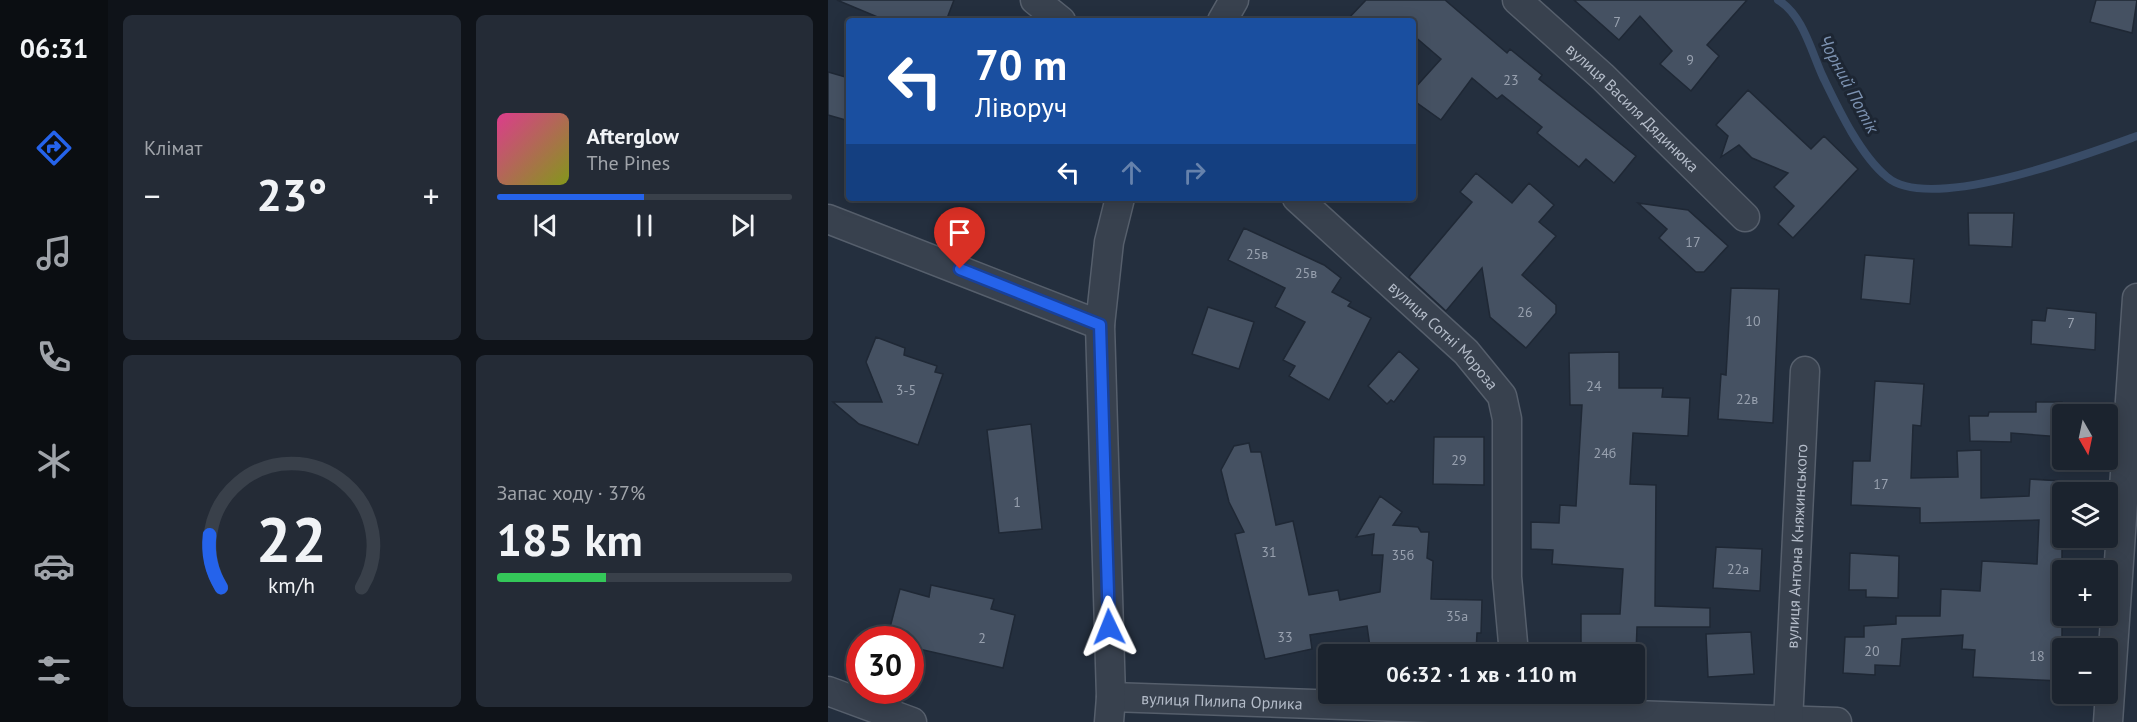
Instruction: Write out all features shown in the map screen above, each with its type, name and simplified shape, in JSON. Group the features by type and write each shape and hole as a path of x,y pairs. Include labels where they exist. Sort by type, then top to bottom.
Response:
{"street":[{"path":"1035,0 1057,18"},
{"path":"1224,18 1234,0"},
{"name":"вулиця Василя Дядинюка","path":"1517,0 1603,77 1745,218"},
{"path":"1110,709 1100,325 1109,242 1119,201"},
{"name":"вулиця Сотні Мороза","path":"1300,201 1442,328 1466,352 1502,396 1507,419 1507,577 1513,644"},
{"path":"828,219 1100,325"},
{"path":"2108,722 2137,298"},
{"name":"вулиця Антона Княжинського","path":"1788,721 1805,371"},
{"path":"828,691 912,722"},
{"name":"вулиця Пилипа Орлика","path":"1110,709 1521,708 1837,722"}],"building":[{"path":"837,0 954,0 947,18 880,18"},
{"path":"1366,0 1445,0 1507,53 1510,49 1542,75 1539,79 1636,156 1614,183 1586,159 1579,167 1537,133 1542,127 1502,95 1497,99 1472,78 1441,120 1416,102 1416,87 1441,59 1416,38 1416,18 1349,18"},
{"path":"1574,0 1747,0 1707,45 1719,56 1691,91 1660,64 1672,51 1640,16 1619,40"},
{"path":"2096,0 2137,0 2132,33 2090,22"},
{"path":"828,72 846,77 846,120 828,115"},
{"path":"1748,90 1811,149 1824,136 1858,169 1793,238 1778,224 1794,206 1774,187 1788,173 1752,158 1739,145 1721,157 1728,136 1716,125"},
{"path":"1476,173 1512,203 1529,183 1554,205 1539,222 1556,236 1522,275 1556,305 1556,313 1526,348 1490,317 1482,268 1446,311 1409,277 1472,202 1460,192"},
{"path":"1638,203 1688,210 1728,246 1704,272 1696,272 1659,238 1667,229"},
{"path":"1968,213 2014,213 2012,247 1969,245"},
{"path":"1244,228 1324,265 1341,278 1332,292 1351,302 1348,306 1371,318 1329,400 1289,376 1295,366 1283,360 1305,322 1275,307 1285,288 1228,260"},
{"path":"1865,255 1914,259 1910,304 1861,299"},
{"path":"1731,288 1779,289 1773,423 1718,419 1721,374 1726,375"},
{"path":"1208,307 1254,322 1239,369 1192,354"},
{"path":"2047,308 2096,313 2095,350 2031,344 2032,320 2045,321"},
{"path":"876,337 905,348 904,355 937,366 935,372 943,374 918,445 859,424 833,402 882,402 866,362"},
{"path":"1399,351 1419,369 1394,402 1391,400 1387,404 1368,386"},
{"path":"1619,352 1619,388 1663,388 1662,397 1690,398 1688,436 1633,433 1630,484 1656,485 1655,606 1710,608 1710,627 1637,627 1636,644 1581,644 1581,614 1620,614 1623,569 1552,564 1553,550 1531,549 1531,522 1559,523 1560,505 1576,506 1582,405 1570,405 1569,353"},
{"path":"1875,381 1924,384 1921,426 1913,425 1911,478 1958,477 1957,451 1981,450 1981,498 2029,496 2030,479 2062,481 2052,482 2052,548 2062,548 2062,560 2052,560 2052,626 2062,626 2062,638 2052,638 2052,681 1973,677 1975,650 1962,649 1963,635 1902,639 1900,666 1875,665 1875,675 1843,673 1845,637 1864,637 1864,626 1896,624 1896,616 1940,616 1941,589 1980,591 1982,561 2037,564 2039,520 1920,523 1920,508 1851,505 1853,461 1870,461"},
{"path":"2036,402 2062,402 2062,404 2052,404 2052,436 2011,433 2011,442 1970,441 1969,416 1988,416 1989,412 2036,412"},
{"path":"1031,424 1042,529 999,533 987,430"},
{"path":"1434,437 1484,437 1484,485 1433,484"},
{"path":"1249,443 1251,452 1261,452 1276,525 1293,521 1309,595 1338,590 1340,600 1380,592 1383,555 1372,555 1374,534 1356,537 1380,496 1402,512 1393,525 1418,527 1421,532 1429,532 1427,558 1433,561 1431,599 1482,600 1481,633 1477,633 1476,644 1370,644 1367,626 1310,635 1312,649 1265,659 1235,534 1244,532 1229,502 1221,470 1234,446"},
{"path":"1716,547 1762,549 1760,591 1713,588"},
{"path":"1850,553 1899,556 1898,598 1866,597 1866,590 1849,590"},
{"path":"931,585 994,599 991,609 1015,615 1003,668 924,650 924,626 890,626 900,589 929,597"},
{"path":"1751,632 1754,674 1708,677 1706,634"}],"waterway":[{"name":"Чорний Потік","path":"1778,0 1787,7 1800,24 1823,77 1859,144 1877,168 1887,177 1908,187 1937,189 2010,177 2048,167 2137,136"}],"route":[{"path":"960,269 1100,325 1109,627"}]}
